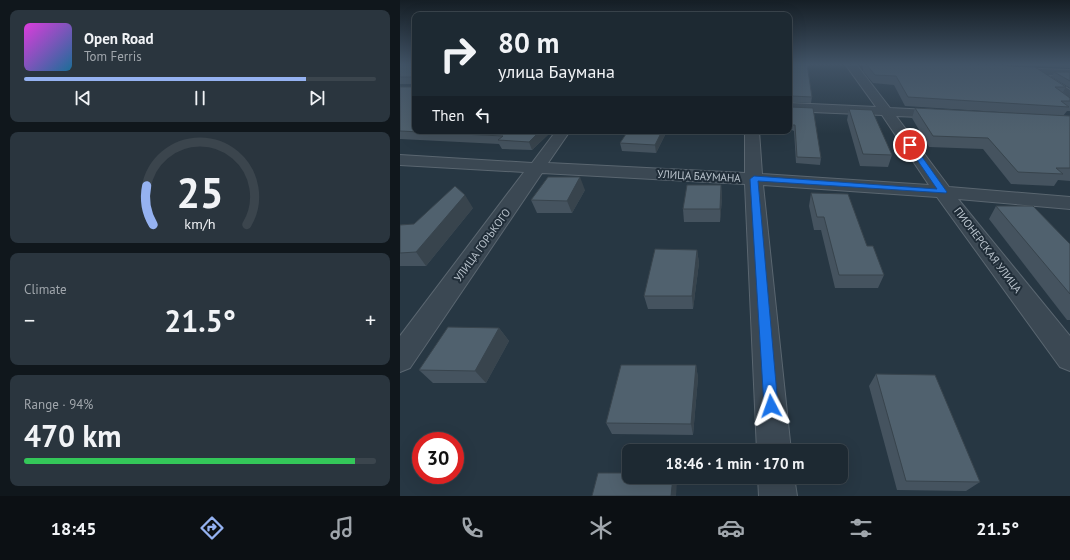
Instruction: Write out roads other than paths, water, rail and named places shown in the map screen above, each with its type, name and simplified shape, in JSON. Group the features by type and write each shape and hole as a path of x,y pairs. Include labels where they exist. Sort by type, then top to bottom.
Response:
{"street":[{"name":"ПИОНЕРСКАЯ УЛИЦА","path":"868,87 943,192 1070,358"},
{"path":"1058,87 1070,94"},
{"path":"792,107 955,115"},
{"name":"УЛИЦА ГОРЬКОГО","path":"400,359 561,134"},
{"path":"752,134 754,179 773,444"},
{"name":"УЛИЦА БАУМАНА","path":"400,160 536,169 754,179 943,192 1070,203"},
{"path":"777,484 778,496"}]}
